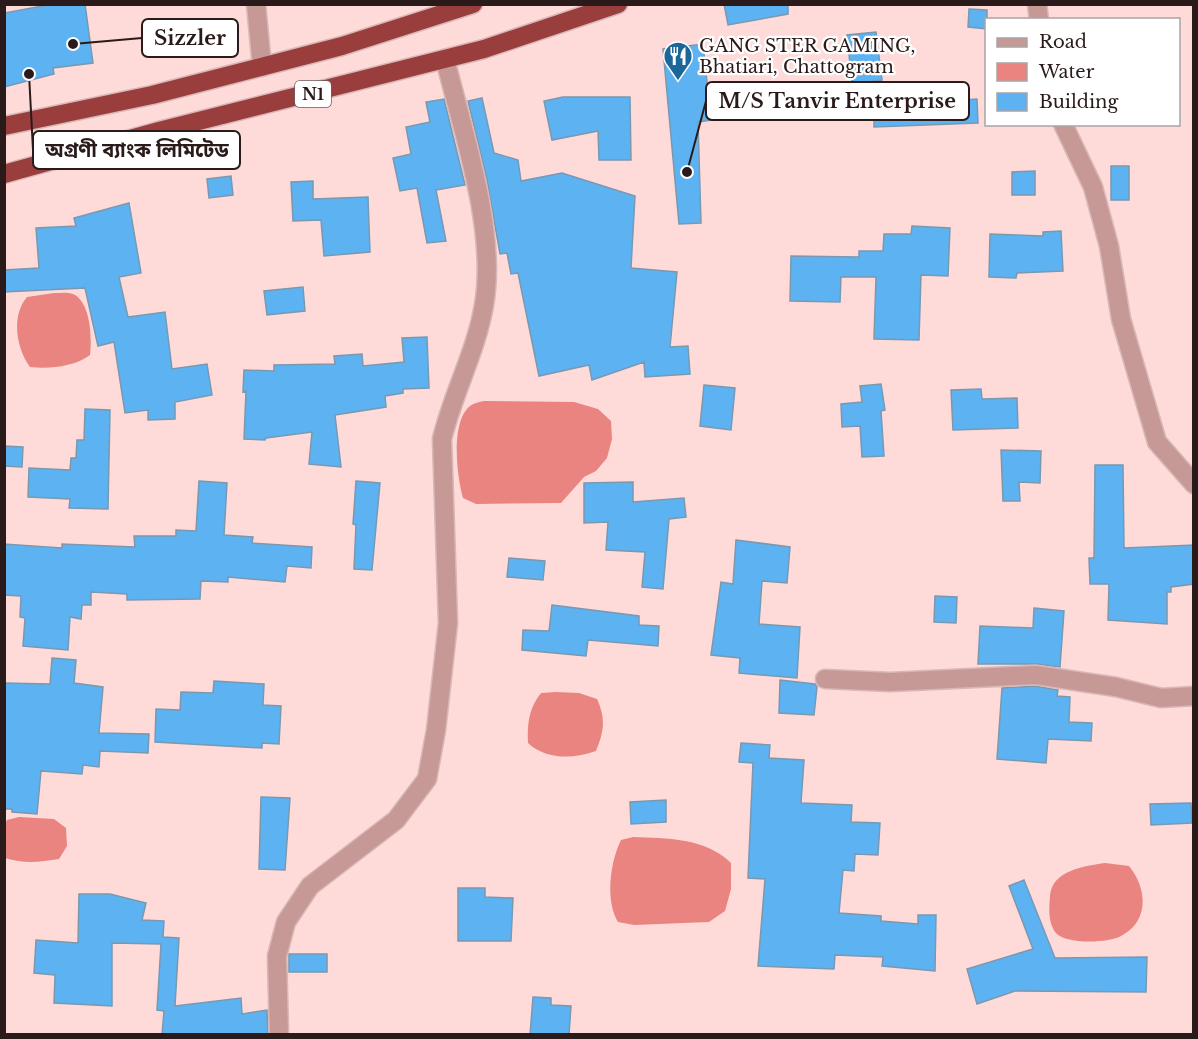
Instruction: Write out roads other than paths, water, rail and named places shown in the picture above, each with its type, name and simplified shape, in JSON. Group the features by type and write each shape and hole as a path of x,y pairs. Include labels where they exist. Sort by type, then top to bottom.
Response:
{"highway":[{"name":"N1","path":"4,126 152,95 262,67 342,46 473,4"},
{"name":"N1","path":"4,174 159,131 445,59 618,4"}],"street":[{"path":"256,4 262,67"},
{"path":"279,1035 277,956 286,922 310,886 396,820 426,779 436,730 448,623 442,440 449,411 477,341 484,302 486,258 479,201 445,59"},
{"path":"1064,126 1093,187 1109,246 1121,319 1157,442 1194,484"},
{"path":"825,679 890,682 1036,675 1116,687 1161,698 1194,696"}],"water":[{"path":"54,293 73,294 84,305 89,321 90,355 77,362 61,366 30,367 19,342 17,322 19,313 27,297"},
{"path":"484,401 574,402 598,409 611,421 612,439 607,458 596,471 584,477 561,503 476,504 463,498 457,464 457,437 464,414 470,406"},
{"path":"541,693 579,693 597,699 603,725 596,751 579,756 560,756 543,753 528,743 531,710 534,704"},
{"path":"19,817 54,819 66,828 67,846 59,859 32,862 5,858 5,824 7,820"},
{"path":"633,837 698,844 721,855 731,863 731,889 725,911 709,922 634,925 618,922 611,903 610,881 614,859 621,840"},
{"path":"1105,863 1129,866 1135,875 1143,904 1137,922 1121,936 1107,940 1087,942 1060,936 1055,932 1050,919 1052,887 1057,880 1071,871"}],"place":[{"name":"Sizzler","path":"73,44"},
{"name":"অগ্রণী ব্যাংক লিমিটেড","path":"29,74"},
{"name":"GANG STER GAMING, Bhatiari, Chattogram","path":"678,82"},
{"name":"M/S Tanvir Enterprise","path":"687,172"}]}
